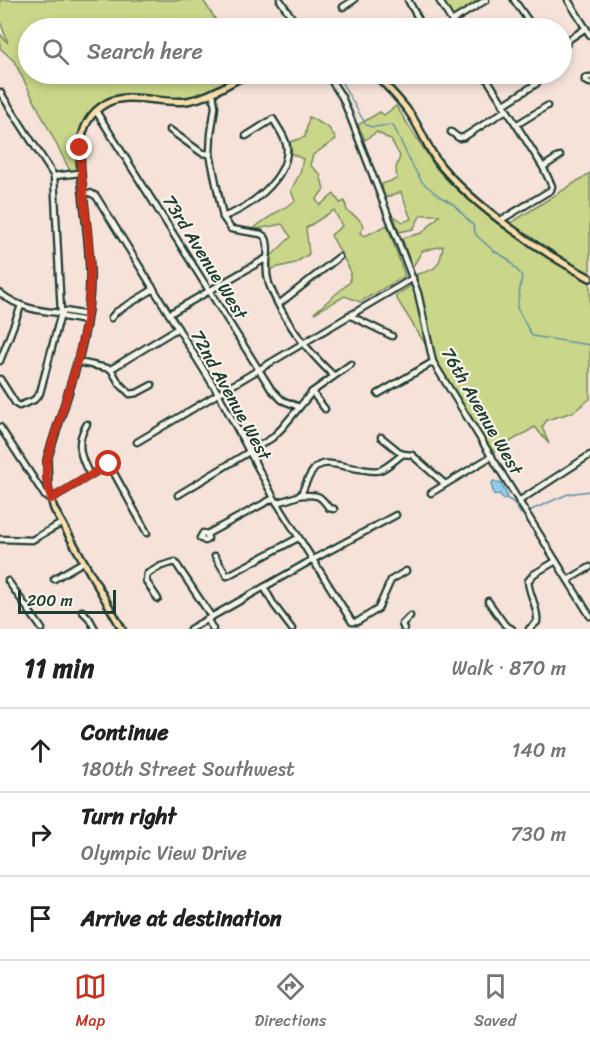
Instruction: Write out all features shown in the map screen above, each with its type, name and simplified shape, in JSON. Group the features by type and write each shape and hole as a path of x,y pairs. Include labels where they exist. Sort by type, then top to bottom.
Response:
{"main road":[{"path":"122,629 62,523 51,499 46,477 47,460 78,362 86,318 90,272 80,173 80,148 86,124 96,111 108,103 120,99 176,102 213,93 230,84"},
{"path":"384,84 407,109 445,171 473,198 560,261 590,278"}],"street":[{"path":"280,0 292,18"},
{"path":"343,7 354,0"},
{"path":"408,0 418,18"},
{"path":"439,0 450,18"},
{"path":"457,18 486,0"},
{"path":"514,0 527,18"},
{"path":"568,0 590,35"},
{"path":"572,37 586,28"},
{"path":"590,77 585,78 585,81 590,83"},
{"name":"76th Avenue West","path":"333,84 348,112 413,278 425,317 433,362 590,616"},
{"path":"490,84 543,167 551,189 501,220"},
{"path":"503,105 536,84"},
{"path":"0,92 54,176 61,313 40,393 26,405 20,406 16,404 0,379"},
{"path":"213,93 215,107 210,154 223,218 231,229 261,234 265,237 267,242 266,272 279,304 302,342 334,376"},
{"path":"516,125 547,106"},
{"path":"451,132 459,138 464,137 506,110"},
{"name":"73rd Avenue West","path":"96,111 276,395 298,407"},
{"path":"223,218 250,204 276,178 287,148 273,119 246,136"},
{"path":"170,130 202,153 210,154"},
{"path":"543,167 560,156"},
{"path":"54,176 80,173"},
{"name":"72nd Avenue West","path":"83,193 96,196 170,314 218,393 274,498 350,619 357,622 378,609 391,580 406,571"},
{"path":"279,304 339,256"},
{"path":"170,314 266,259"},
{"path":"137,442 413,278"},
{"path":"111,318 116,312 154,289"},
{"path":"0,293 21,306 61,313 65,311 86,318"},
{"path":"0,359 21,306"},
{"path":"349,315 392,336"},
{"path":"78,362 111,369 178,328"},
{"path":"378,394 433,362"},
{"path":"178,495 272,438 312,392 351,364"},
{"path":"111,369 119,384 130,394 152,386"},
{"path":"312,392 324,410"},
{"path":"87,424 82,431 79,451 90,476"},
{"path":"0,427 45,496 51,499 109,464 147,533"},
{"path":"381,437 402,454 412,455 445,484"},
{"path":"301,495 313,468 322,463 374,471 384,468 402,454"},
{"path":"519,501 590,455"},
{"path":"431,493 492,456"},
{"path":"277,503 301,495 317,495 329,508 334,509"},
{"path":"207,534 274,498"},
{"path":"190,629 396,515"},
{"path":"0,539 32,540 62,523"},
{"path":"215,556 227,576 298,538"},
{"path":"529,629 537,622 538,616 528,581 534,574 556,561"},
{"path":"54,579 84,562"},
{"path":"158,599 146,581 147,574 161,566 175,562 209,617 213,629"},
{"path":"568,580 590,567"},
{"path":"8,581 42,629"},
{"path":"264,586 289,628"},
{"path":"488,601 505,625 512,629"},
{"path":"82,611 95,629"},
{"path":"403,626 403,620 410,616"}],"green space":[{"path":"0,0 203,0 215,18 18,18 18,69 14,61 0,48 0,34 8,43 0,21"},
{"path":"441,0 482,0 454,18"},
{"path":"26,84 224,84 206,93 186,98 122,94 106,99 92,110 82,125 77,142 78,170 70,171"},
{"path":"396,106 436,168 453,186 503,228 590,173 590,399 573,412 547,420 542,427 549,444 535,427 493,452 395,296 415,283 417,274 433,269 439,263 443,246 422,251 412,268 402,238 422,233 440,215 421,215 413,229 399,232 394,216 403,222 411,219 401,192 384,198 382,184 397,179 396,168 400,156 391,140 377,132 365,140 358,125 380,112 384,115"},
{"path":"309,117 329,128 336,139 313,155 310,165 320,174 324,189 316,200 320,205 334,194 340,203 345,201 347,211 358,218 364,226 360,233 365,236 387,225 405,276 360,302 345,296 314,313 350,282 350,270 331,235 342,226 334,210 306,228 309,254 295,263 271,269 270,257 291,237 282,224 252,230 295,201 291,190 300,173 303,159 292,154 290,142 305,137"}],"water":[{"path":"494,481 501,484 507,495 503,500 500,494 494,495 491,484"}],"waterway":[{"path":"343,84 366,125 372,127 393,125 422,182 453,204 473,225 476,235 494,251 508,259 522,276 517,308 532,336 590,345"},
{"path":"529,511 568,494 590,491"},
{"path":"506,498 513,502 521,514"}],"route":[{"path":"80,148 80,173 90,272 86,321 78,362 47,460 46,477 51,499 109,464"}]}
